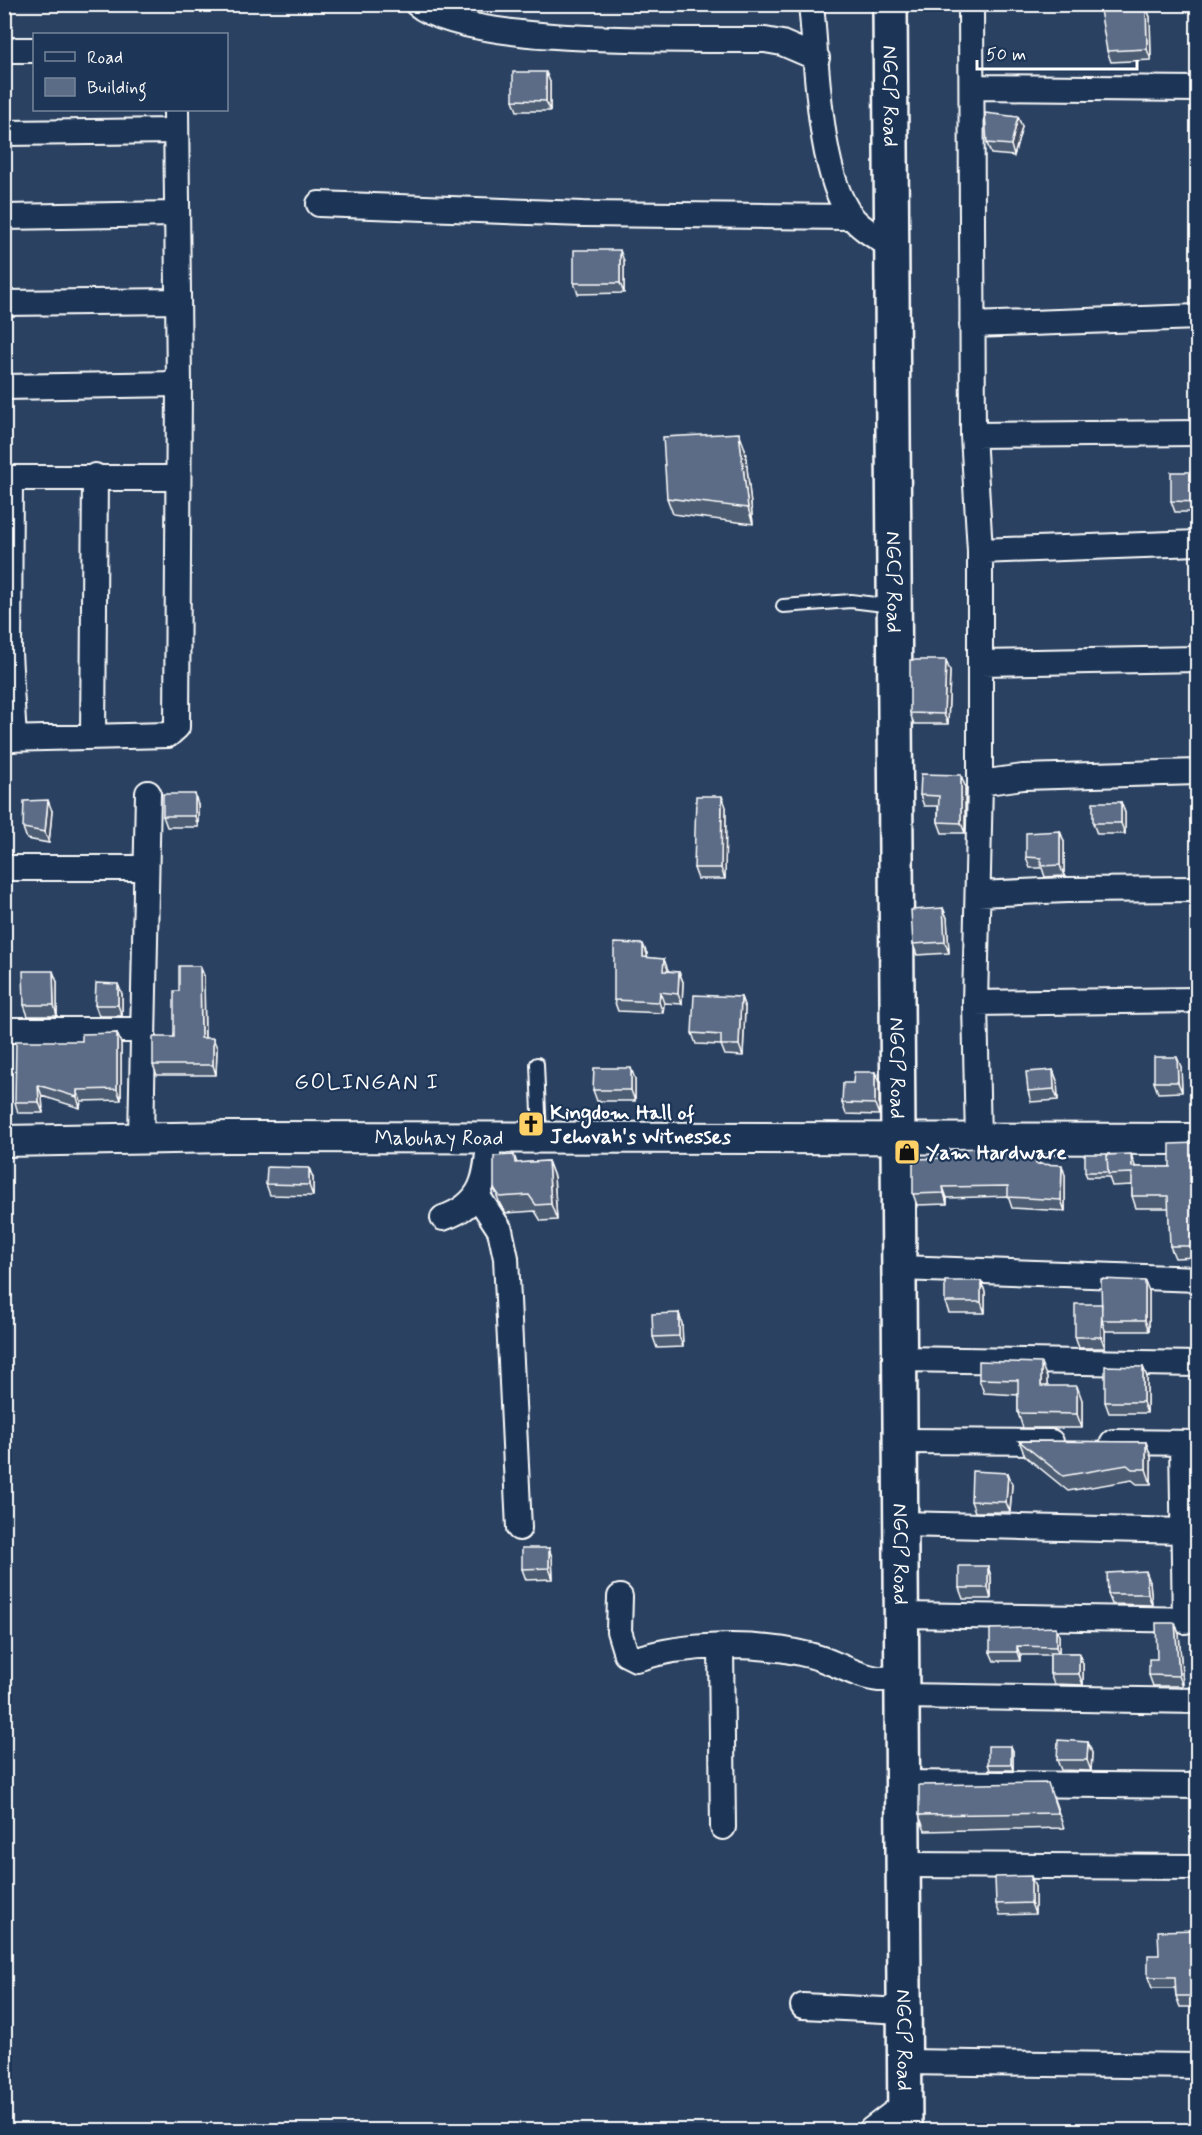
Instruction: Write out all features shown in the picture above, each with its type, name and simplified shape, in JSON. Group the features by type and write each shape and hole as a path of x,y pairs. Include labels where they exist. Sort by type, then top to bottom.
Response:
{"main road":[{"name":"NGCP Road","path":"890,4 905,2117"}],"street":[{"path":"417,4 443,19 479,28 543,35 765,40 817,58"},
{"path":"811,4 828,162 838,194 851,217 891,247"},
{"path":"970,4 973,435 980,551 980,783 975,1003 978,1140"},
{"path":"4,50 33,50"},
{"path":"972,87 1197,89"},
{"path":"4,133 176,120 179,384 177,727 168,735 9,739 7,478 95,476 177,478"},
{"path":"319,204 583,214 851,217"},
{"path":"4,217 176,214"},
{"path":"4,303 178,300"},
{"path":"972,325 1197,317"},
{"path":"4,387 179,384"},
{"path":"973,435 1197,433"},
{"path":"93,737 95,476"},
{"path":"980,551 1197,543"},
{"path":"980,663 1197,659"},
{"path":"980,783 1023,777 1197,772"},
{"path":"141,1138 141,1030 148,793"},
{"path":"4,868 146,868"},
{"path":"978,894 1066,890 1197,889"},
{"path":"975,1003 1197,1000"},
{"path":"4,1030 141,1030"},
{"path":"443,1218 462,1211 477,1195 487,1169 489,1137"},
{"name":"Mabuhay Road","path":"4,1141 141,1138 489,1137 1197,1139"},
{"path":"477,1195 500,1230 506,1258 519,1528"},
{"path":"900,1268 1197,1279"},
{"path":"900,1359 1197,1364"},
{"path":"901,1441 1190,1443 1185,1531 1191,1620 902,1615"},
{"path":"901,1524 1185,1531"},
{"path":"620,1597 619,1631 626,1654 636,1659 650,1654 721,1647 766,1647 812,1655 902,1687 1197,1701"},
{"path":"721,1647 723,1827"},
{"path":"903,1783 1197,1786"},
{"path":"904,1865 1197,1867"},
{"path":"803,2006 904,2011"},
{"path":"905,2062 1197,2066"},
{"path":"870,2130 905,2117"}],"lane":[{"path":"783,606 851,601 893,606"},
{"path":"537,1064 540,1137"}],"building":[{"path":"1146,7 1147,49 1107,51 1100,10"},
{"path":"513,72 546,72 546,101 513,100"},
{"path":"985,113 1018,117 1011,145 987,143"},
{"path":"574,250 620,250 620,283 574,283"},
{"path":"1193,324 1197,324 1197,361 1193,361"},
{"path":"739,433 748,508 667,498 663,437"},
{"path":"1171,472 1197,472 1197,502 1171,501"},
{"path":"910,660 946,660 944,714 910,713"},
{"path":"921,774 961,775 961,823 938,822 939,796 920,795"},
{"path":"163,794 195,794 195,816 163,816"},
{"path":"696,796 722,796 721,868 694,868"},
{"path":"48,800 45,832 23,828 24,801"},
{"path":"1093,802 1121,802 1121,823 1093,823"},
{"path":"1060,831 1060,865 1041,866 1041,858 1026,857 1026,833"},
{"path":"943,908 945,942 913,944 911,910"},
{"path":"614,943 643,944 643,957 664,959 663,971 679,972 678,994 660,992 659,1002 614,1000"},
{"path":"179,966 200,966 201,1038 213,1038 213,1065 153,1065 153,1037 174,1037 174,991 179,991"},
{"path":"23,971 53,971 54,1005 24,1005"},
{"path":"96,983 118,984 118,1005 95,1005"},
{"path":"694,995 741,997 739,1045 721,1045 721,1035 692,1033"},
{"path":"117,1033 117,1089 77,1090 77,1097 38,1085 39,1102 15,1102 16,1041 82,1041 82,1034"},
{"path":"1154,1057 1177,1057 1178,1082 1154,1082"},
{"path":"594,1068 631,1068 631,1090 593,1090"},
{"path":"1053,1070 1054,1089 1028,1091 1026,1072"},
{"path":"854,1072 875,1072 875,1104 842,1103 843,1083 853,1083"},
{"path":"1197,1143 1197,1246 1170,1246 1168,1196 1132,1196 1132,1173 1108,1174 1107,1155 1131,1154 1132,1167 1170,1167 1170,1144"},
{"path":"984,1148 984,1152 1036,1154 1036,1164 1062,1165 1061,1200 1008,1197 1008,1186 943,1187 944,1193 913,1194 913,1159 950,1158 950,1149"},
{"path":"1085,1154 1110,1154 1107,1155 1108,1172 1085,1172"},
{"path":"514,1155 515,1163 548,1161 551,1204 536,1205 529,1195 500,1197 494,1188 494,1156"},
{"path":"267,1167 309,1168 309,1185 266,1184"},
{"path":"1101,1279 1145,1281 1145,1320 1102,1320"},
{"path":"945,1281 981,1281 981,1302 945,1302"},
{"path":"1075,1304 1102,1304 1101,1337 1075,1337"},
{"path":"679,1313 679,1336 653,1337 652,1314"},
{"path":"979,1361 1041,1363 1041,1386 1077,1386 1077,1414 1018,1413 1018,1380 979,1379"},
{"path":"1105,1366 1143,1367 1143,1402 1105,1402"},
{"path":"1019,1441 1146,1442 1146,1469 1132,1469 1127,1465 1063,1476"},
{"path":"972,1471 1008,1473 1006,1502 971,1501"},
{"path":"522,1548 549,1548 549,1568 522,1569"},
{"path":"959,1566 988,1566 988,1588 959,1588"},
{"path":"1146,1571 1148,1594 1108,1594 1107,1573"},
{"path":"1156,1623 1175,1623 1179,1676 1149,1675 1149,1659 1157,1659"},
{"path":"1056,1627 1056,1647 1017,1646 1017,1652 990,1652 990,1629"},
{"path":"1050,1653 1079,1653 1079,1674 1050,1674"},
{"path":"1058,1740 1088,1742 1087,1760 1057,1760"},
{"path":"988,1746 1011,1746 1011,1764 988,1764"},
{"path":"1048,1783 1058,1813 919,1815 919,1785"},
{"path":"1031,1876 1031,1903 996,1904 995,1877"},
{"path":"1197,1930 1197,1996 1176,1996 1175,1977 1148,1977 1148,1955 1159,1955 1158,1931"}],"place":[{"name":"Kingdom Hall of Jehovah's Witnesses","path":"531,1124"},
{"name":"Yam Hardware","path":"907,1152"}],"district":[{"name":"GOLINGAN I","path":"367,1081"}]}
